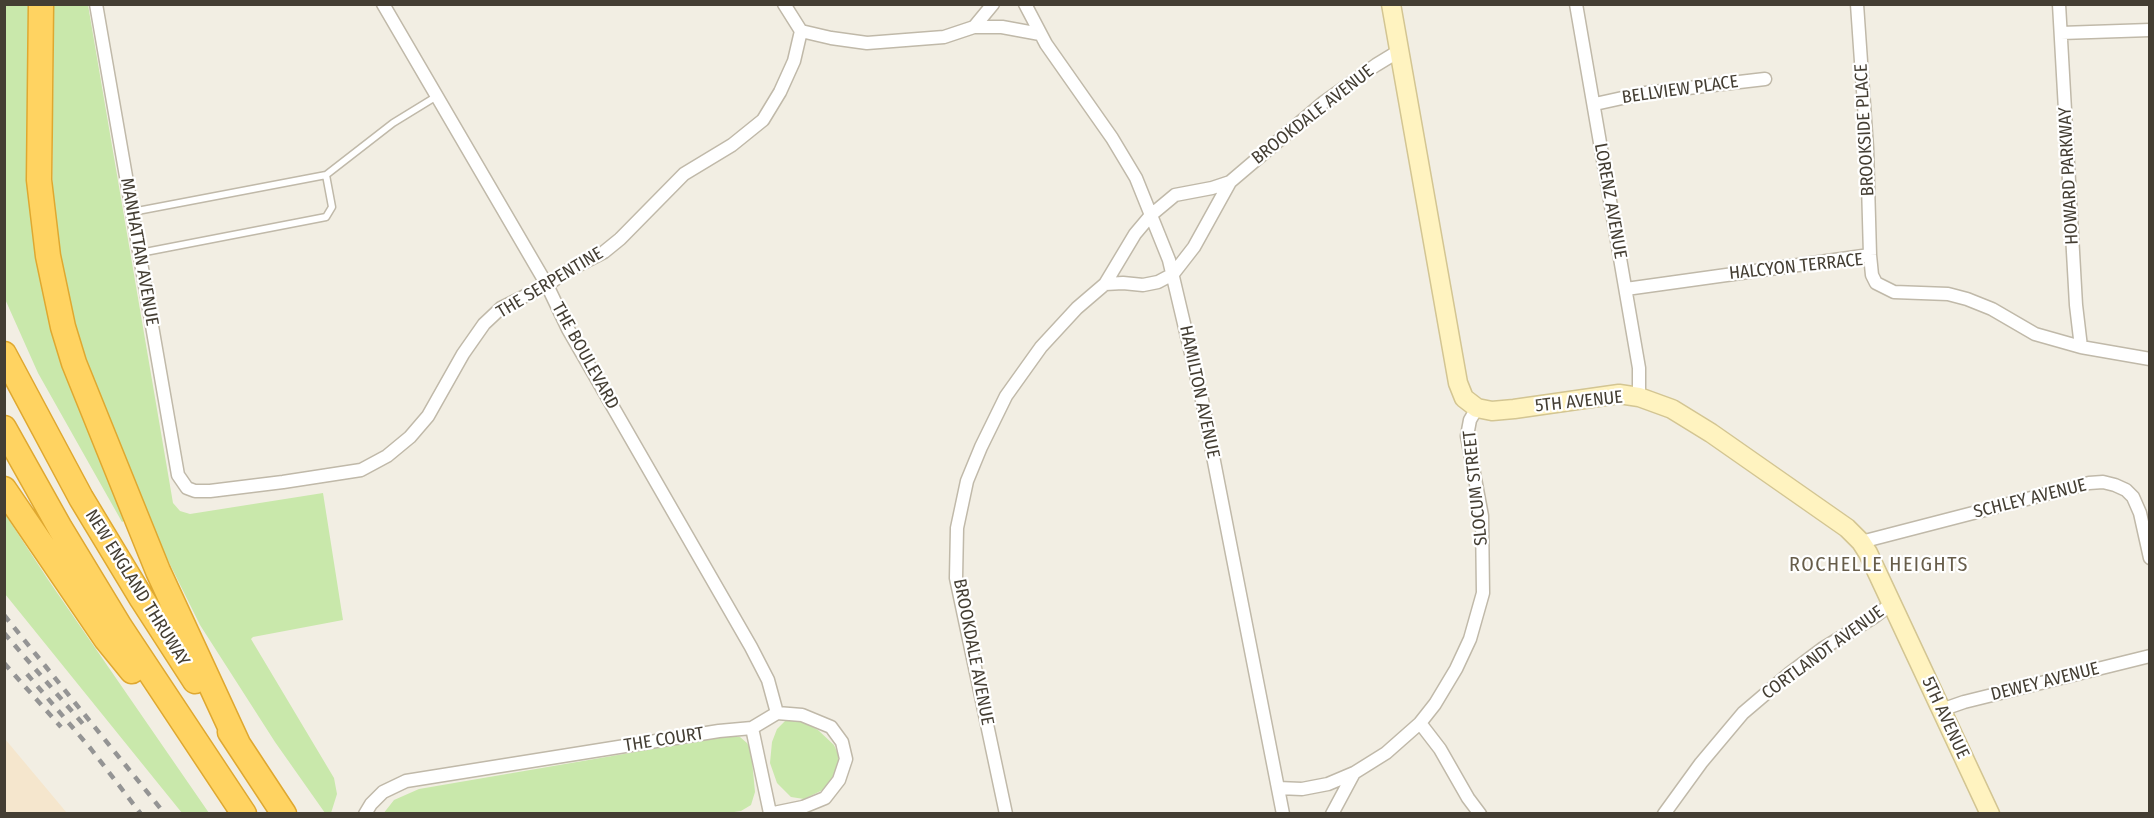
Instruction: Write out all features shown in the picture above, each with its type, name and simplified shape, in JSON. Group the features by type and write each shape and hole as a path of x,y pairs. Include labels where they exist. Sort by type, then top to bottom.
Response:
{"highway":[{"path":"41,4 39,180 48,256 63,327 78,373 158,571 237,744"},
{"name":"NEW ENGLAND THRUWAY","path":"4,354 111,549 173,648 285,813"},
{"name":"NEW ENGLAND THRUWAY","path":"4,428 89,577 244,813"},
{"path":"4,489 106,639 200,748"}],"street":[{"name":"MANHATTAN AVENUE","path":"96,4 178,475 187,488 195,491"},
{"name":"THE BOULEVARD","path":"383,4 547,285 568,329 751,647 768,680 777,713"},
{"path":"784,4 801,31 867,43 944,37 974,27 1002,27 1040,34"},
{"path":"974,27 993,4"},
{"name":"HAMILTON AVENUE","path":"1025,4 1040,34 1130,168 1173,274 1204,411 1283,813"},
{"path":"1391,4 1458,383 1464,398 1477,408"},
{"name":"LORENZ AVENUE","path":"1576,4 1639,368 1639,397"},
{"name":"BROOKSIDE PLACE","path":"1857,4 1867,148 1870,255"},
{"name":"HOWARD PARKWAY","path":"2059,4 2076,304 2081,347"},
{"path":"2061,33 2150,30"},
{"name":"THE SERPENTINE","path":"195,491 273,484 361,470 387,456 410,437 428,416 463,354 484,324 501,308 604,252 620,239 684,174 732,145 763,120 780,92 794,61 801,31"},
{"name":"BROOKDALE AVENUE","path":"1173,274 1194,247 1230,182 1324,102 1400,51"},
{"name":"BELLVIEW PLACE","path":"1595,104 1645,93 1765,79"},
{"name":"BROOKDALE AVENUE","path":"1006,813 957,578 957,528 967,481 1006,396 1041,347 1077,308 1106,284 1136,234 1151,215 1175,195 1230,182"},
{"name":"HALCYON TERRACE","path":"1626,289 1870,255 1872,275 1876,283 1894,292 1948,294 1992,309 2035,334 2081,347 2150,359"},
{"path":"1106,284 1143,285 1158,282 1173,274"},
{"name":"5TH AVENUE","path":"1477,408 1492,411 1514,409 1619,394 1639,397 1672,409 1826,512 1861,542 1868,553 1990,813"},
{"name":"SLOCUM STREET","path":"1278,788 1302,789 1320,786 1354,773 1386,753 1420,723 1456,669 1470,639 1483,593 1482,516 1467,435 1470,420 1477,408"},
{"name":"SCHLEY AVENUE","path":"1861,542 2089,483 2103,482 2126,490 2133,497 2140,513 2150,558"},
{"name":"CORTLANDT AVENUE","path":"1664,813 1701,763 1743,713 1822,649 1874,617 1892,603"},
{"name":"DEWEY AVENUE","path":"1941,710 1964,702 2150,656"},
{"path":"752,728 770,813 803,807 825,798 839,780 846,759 842,742 831,727 802,714 777,713"},
{"name":"THE COURT","path":"365,813 383,792 406,782 719,731 752,728 777,713"},
{"path":"1420,723 1440,749 1468,798 1480,813"},
{"name":"SLOCUM STREET","path":"1332,813 1354,773"}],"lane":[{"path":"132,212 326,176 393,123 437,96"},
{"path":"140,253 326,217 332,207 326,176"}],"shaded area":[{"path":"5,739 67,813 5,813"}],"green space":[{"path":"4,5 32,5 29,102 33,236 56,346 129,518 122,522 38,373 5,299"},
{"path":"54,5 88,5 173,503 180,511 190,514 323,493 343,620 251,639 334,778 337,794 331,813 325,813 275,742 200,625 153,530 96,391 68,302 52,219"},
{"path":"5,514 209,813 182,813 5,594"},
{"path":"787,719 801,721 818,730 834,745 838,754 836,776 827,788 804,799 791,797 777,783 770,763 772,742 777,729"},
{"path":"729,736 740,737 751,750 755,792 751,805 741,811 727,813 383,814 394,800 419,789"}],"railway":[{"path":"4,615 165,814"},
{"path":"4,633 83,724"},
{"path":"4,663 61,727"},
{"path":"27,674 91,749 141,814"}],"district":[{"name":"ROCHELLE HEIGHTS","path":"1879,565"}]}
